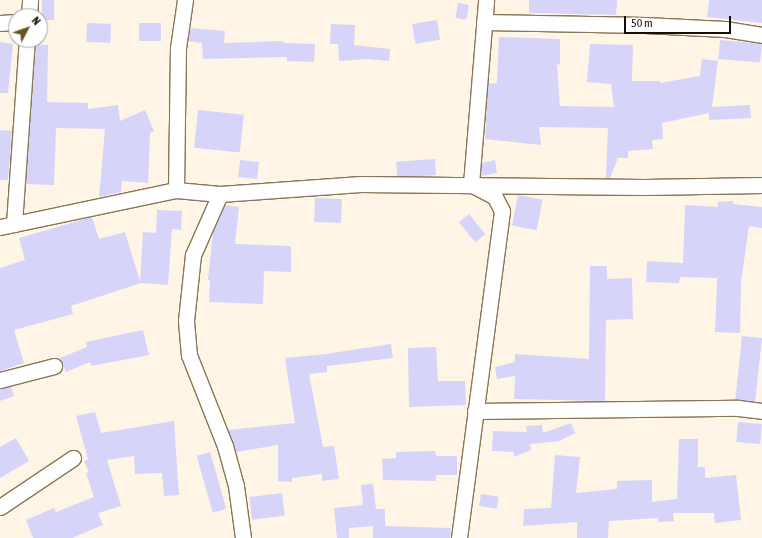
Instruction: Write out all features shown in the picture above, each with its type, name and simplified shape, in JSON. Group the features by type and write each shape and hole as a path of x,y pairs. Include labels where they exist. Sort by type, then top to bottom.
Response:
{"street":[{"path":"176,190 178,48 185,0"},
{"path":"471,184 486,0"},
{"path":"484,22 645,25 725,30 762,35"},
{"path":"26,48 7,226 176,190 220,194 360,184 644,187 762,185"},
{"path":"459,538 502,211 495,197 471,184"},
{"path":"220,194 193,255 186,321 189,354 225,446 236,486 244,538"},
{"path":"0,380 54,366"},
{"path":"475,411 738,408 762,412"},
{"path":"0,507 73,458"}],"building":[{"path":"42,0 54,0 54,20 48,20 48,8 42,8"},
{"path":"529,0 617,0 616,15 529,13"},
{"path":"709,0 762,0 762,23 707,17"},
{"path":"458,3 469,5 466,20 455,18"},
{"path":"437,20 440,40 415,44 412,24"},
{"path":"87,23 111,24 110,43 86,42"},
{"path":"139,23 161,23 161,41 139,41"},
{"path":"331,24 355,25 354,45 390,49 389,61 367,59 339,61 338,44 330,44"},
{"path":"190,28 225,31 224,43 283,41 284,43 315,44 314,62 287,61 287,57 203,59 202,43 188,41"},
{"path":"499,37 560,39 560,65 557,64 560,106 614,107 611,84 587,82 590,44 633,45 632,81 660,81 660,83 700,76 702,59 718,61 712,107 750,105 751,118 709,120 709,113 662,123 663,139 652,140 653,149 628,151 628,158 618,158 610,178 606,178 608,128 539,127 541,145 485,139 488,84 497,83"},
{"path":"720,40 762,44 760,63 718,59"},
{"path":"0,42 8,43 8,48 13,48 8,93 0,93"},
{"path":"36,48 48,48 47,102 88,103 88,109 118,105 120,121 145,110 154,131 150,133 148,183 122,181 121,192 99,197 105,129 56,128 54,185 26,184"},
{"path":"198,110 244,115 240,153 194,148"},
{"path":"0,130 12,131 8,180 0,180"},
{"path":"435,159 436,175 397,178 396,162"},
{"path":"240,160 259,162 257,179 238,177"},
{"path":"495,160 497,173 481,176 482,163"},
{"path":"518,195 543,200 537,230 512,225"},
{"path":"315,198 342,199 341,223 314,222"},
{"path":"733,201 733,204 762,207 762,228 749,226 741,282 740,333 715,332 717,278 680,277 679,283 646,282 647,261 683,263 685,205 718,207 718,202"},
{"path":"225,205 239,207 235,244 291,246 291,272 264,271 263,304 209,302 210,280 208,280 213,232"},
{"path":"157,210 182,211 181,230 172,229 168,285 141,283 71,306 73,314 14,330 24,363 0,371 0,268 25,260 19,238 92,217 99,239 125,232 140,281 143,232 156,233"},
{"path":"469,214 485,234 475,242 459,222"},
{"path":"590,266 607,266 607,279 632,278 633,319 606,320 605,401 514,399 515,376 497,379 495,367 515,362 515,354 589,359"},
{"path":"143,330 149,355 91,366 90,362 66,372 60,358 87,347 86,342"},
{"path":"742,336 762,338 755,402 735,400"},
{"path":"391,344 393,358 327,366 327,372 309,374 323,447 334,446 339,479 322,481 322,474 292,478 292,482 278,481 278,445 236,452 228,430 295,423 285,358 326,354"},
{"path":"436,347 438,381 465,381 466,405 409,407 408,348"},
{"path":"11,386 14,396 0,401 0,389"},
{"path":"95,412 101,433 174,421 179,495 164,496 162,473 135,474 134,456 107,460 121,506 98,513 103,525 72,538 33,538 26,520 54,508 56,512 94,497 86,473 89,472 84,462 88,459 76,416"},
{"path":"738,422 762,424 760,444 736,442"},
{"path":"571,423 575,433 559,441 530,444 531,450 514,457 514,452 492,451 493,431 527,432 526,426 542,425 543,433"},
{"path":"16,438 29,461 0,478 0,447"},
{"path":"679,439 698,439 698,467 705,467 705,478 736,475 741,520 715,523 714,513 673,513 674,521 658,522 658,518 609,521 608,538 577,538 577,522 523,526 524,509 551,508 555,455 580,457 576,493 617,489 617,481 652,480 652,502 677,499"},
{"path":"435,451 436,456 457,456 457,475 436,475 436,481 383,480 382,459 396,458 396,452"},
{"path":"210,452 226,509 213,513 197,456"},
{"path":"373,484 376,509 385,509 385,526 451,528 450,538 373,538 373,526 349,528 349,538 337,538 334,508 363,505 361,485"},
{"path":"282,493 285,516 252,520 249,497"},
{"path":"481,494 499,497 497,509 479,506"}]}
